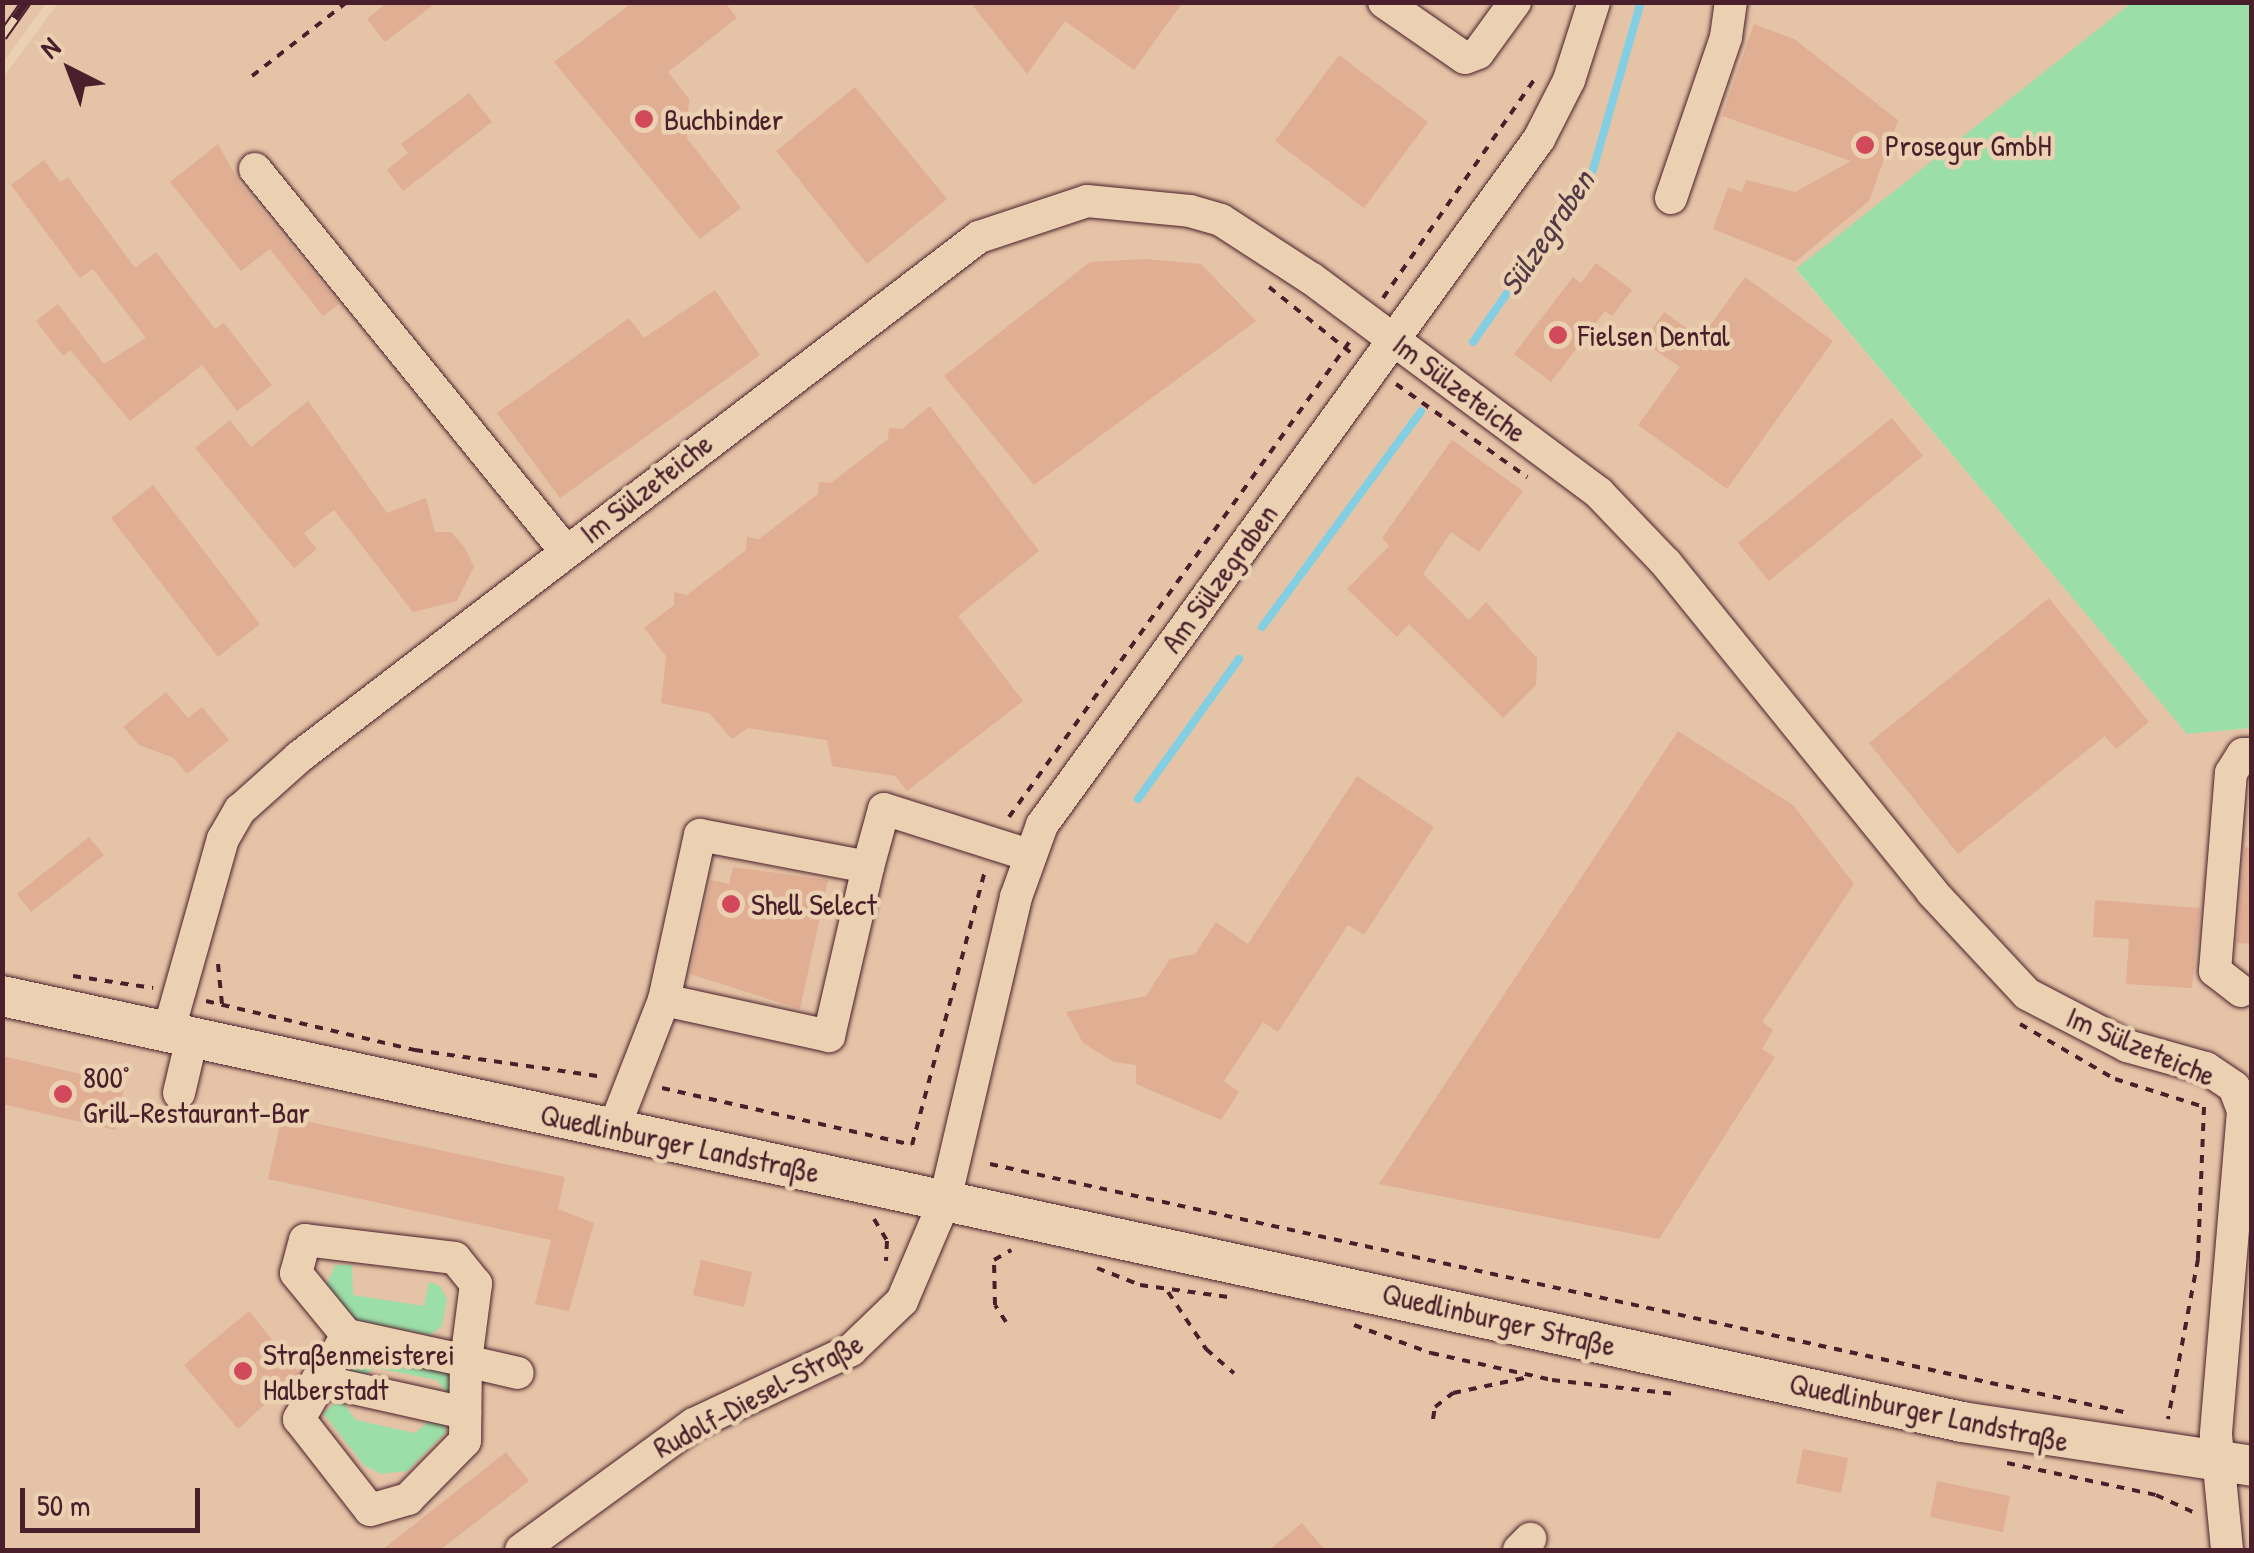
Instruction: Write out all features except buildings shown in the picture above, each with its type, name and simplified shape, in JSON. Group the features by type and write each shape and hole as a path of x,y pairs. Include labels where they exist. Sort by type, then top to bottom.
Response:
{"main road":[{"name":"Quedlinburger Landstraße","path":"2,996 945,1200 1355,1306"},
{"name":"Quedlinburger Straße","path":"1355,1306 1641,1351"},
{"name":"Quedlinburger Landstraße","path":"1641,1351 1962,1422 2236,1465"}],"street":[{"path":"1384,2 1464,58 1478,53 1515,2"},
{"name":"Am Sülzegraben","path":"945,1200 1029,855 1071,780 1539,140 1569,80 1594,2"},
{"path":"1671,198 1726,37 1732,2"},
{"name":"Im Sülzeteiche","path":"255,169 565,551"},
{"name":"Im Sülzeteiche","path":"179,1093 178,994 215,857 240,810 299,756 945,258 1009,222 1052,208 1124,200 1221,220 1394,339 1599,493 1666,563 1932,892 2027,994 2127,1046 2206,1068 2242,1084 2217,1423 2236,1465 2223,1515 2228,1550"},
{"path":"2241,991 2216,971 2231,774 2243,754 2252,754"},
{"path":"664,1000 829,1036 884,809 1029,855"},
{"path":"614,1128 664,1000 700,835 868,867"},
{"name":"Rudolf-Diesel-Straße","path":"521,1550 694,1424 864,1340 909,1290 945,1200"},
{"path":"347,1334 298,1418 370,1510 408,1499 465,1440 466,1361 476,1284 455,1258 305,1240 296,1273 347,1334 466,1361 518,1373"},
{"path":"317,1380 465,1413"}],"path":[{"path":"252,76 347,2"},
{"path":"1255,276 1373,368 1531,480"},
{"path":"220,946 222,1004"},
{"path":"66,976 178,994 415,1050 634,1081 912,1146"},
{"path":"2011,1018 2056,1050 2115,1079 2204,1106 2198,1259 2168,1419"},
{"path":"990,1164 2129,1413"},
{"path":"869,1213 887,1241 884,1270"},
{"path":"1006,1322 995,1306 994,1260 1016,1247"},
{"path":"1082,1263 1167,1290 1240,1297"},
{"path":"1167,1290 1206,1349 1234,1373"},
{"path":"1355,1306 1431,1354 1534,1376 1680,1393"},
{"path":"1433,1419 1434,1407 1453,1393 1534,1376"},
{"path":"2158,1418 2217,1423"},
{"path":"2005,1463 2223,1515"}],"shaded area":[{"path":"2,3 46,3 3,63"},
{"path":"58,3 2131,3 1796,270 2187,734 2251,728 2251,1550 3,1550 2,79"}],"green space":[{"path":"2131,3 2251,3 2251,728 2187,734 1796,269"},
{"path":"335,1265 352,1265 353,1295 424,1306 429,1282 440,1286 447,1299 442,1326 430,1335 345,1318 324,1290"},
{"path":"362,1353 451,1370 450,1397 437,1380 375,1368 359,1379 345,1371"},
{"path":"340,1399 356,1420 415,1433 430,1420 444,1423 446,1432 407,1471 381,1474 364,1465 323,1413"}],"waterway":[{"name":"Sülzegraben","path":"1473,342 1593,170 1641,2"},
{"name":"Sülzegraben","path":"1262,627 1421,411"},
{"name":"Sülzegraben","path":"1138,799 1239,659"}],"railway":[{"path":"2,36 26,2"}],"place":[{"name":"Buchbinder","path":"644,119"},
{"name":"Prosegur GmbH","path":"1865,145"},
{"name":"Fielsen Dental","path":"1558,335"},
{"name":"Shell Select","path":"731,904"},
{"name":"800° Grill-Restaurant-Bar","path":"63,1094"},
{"name":"Straßenmeisterei Halberstadt","path":"243,1371"}]}
